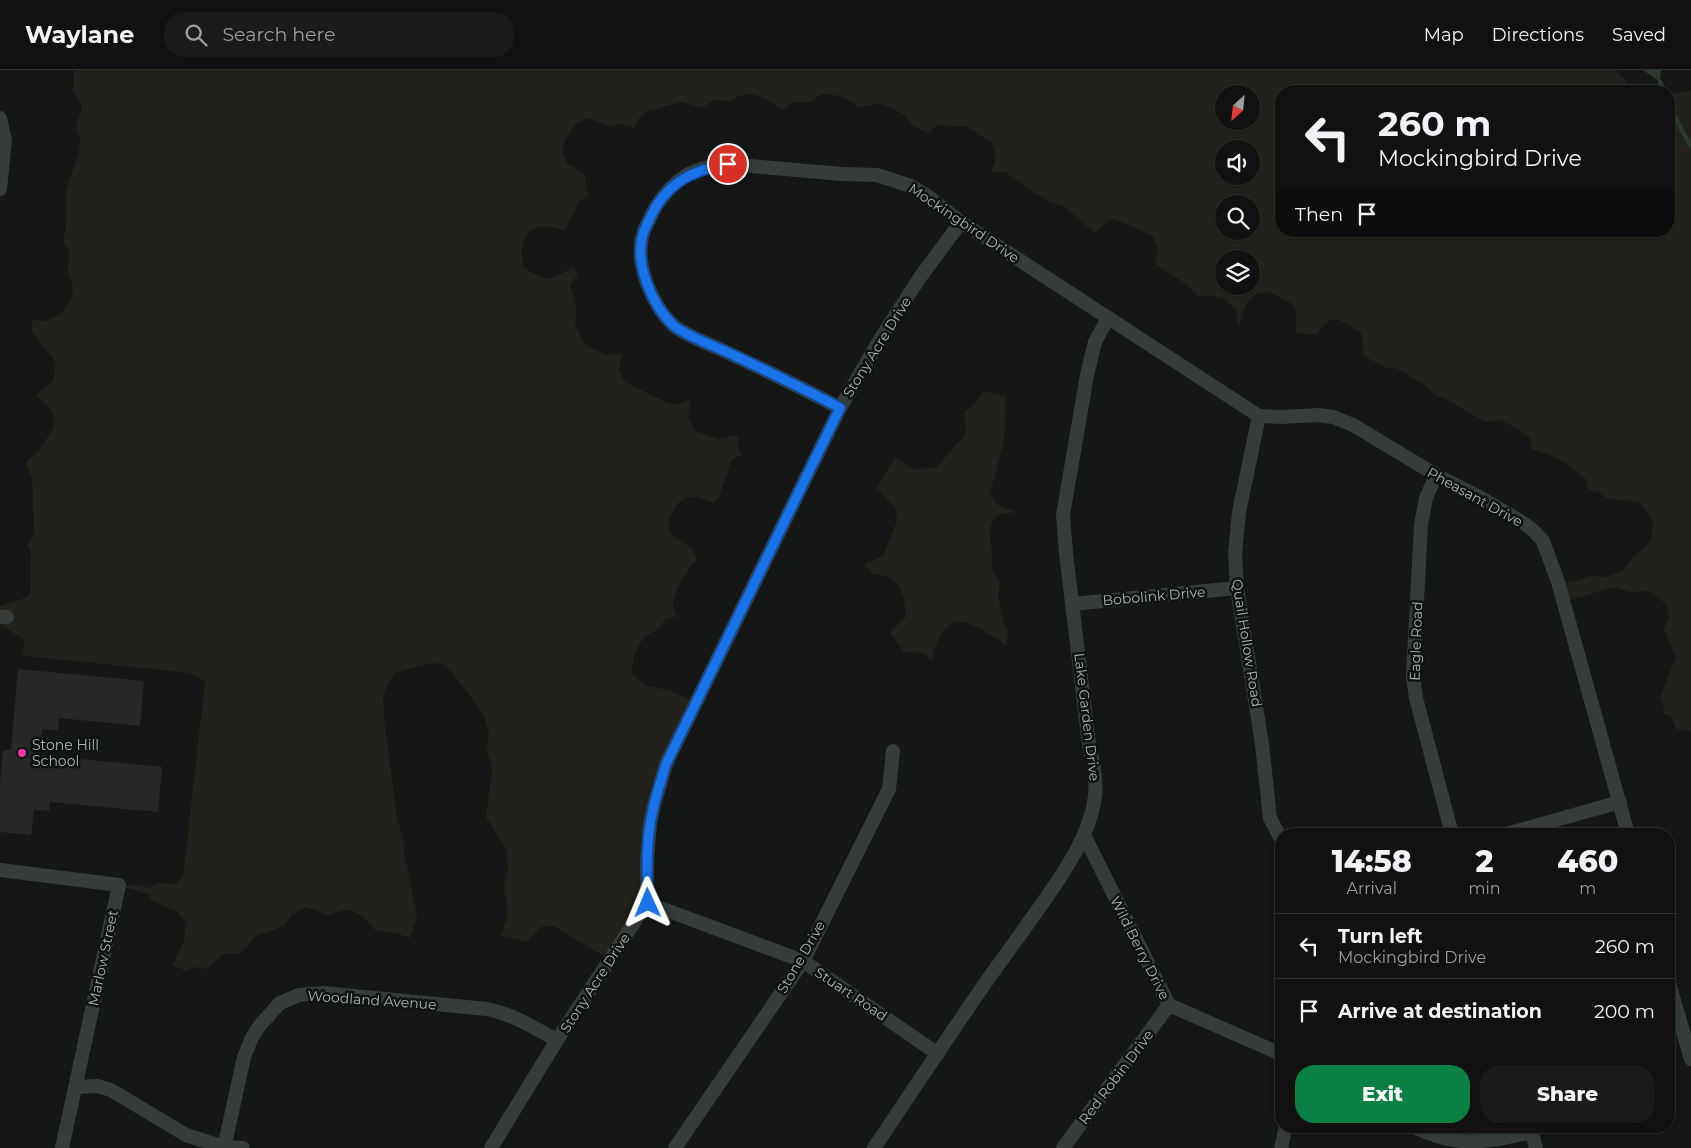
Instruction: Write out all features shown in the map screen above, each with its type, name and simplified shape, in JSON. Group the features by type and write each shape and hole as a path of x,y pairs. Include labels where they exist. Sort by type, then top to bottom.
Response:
{"street":[{"path":"0,118 5,140 0,190"},
{"name":"Mockingbird Drive","path":"840,408 807,390 695,338 674,326 658,307 646,283 641,260 642,236 654,210 663,197 678,182 694,172 711,166 728,164 842,174 877,175 911,186 961,222 1259,416"},
{"name":"Stony Acre Drive","path":"491,1148 557,1040 648,903 647,861 650,823 666,764 840,408 882,336 961,222"},
{"name":"Lake Garden Drive","path":"874,1148 990,976 1044,902 1072,858 1084,835 1091,815 1096,785 1089,744 1063,515 1087,375 1095,342 1108,318"},
{"name":"Pheasant Drive","path":"1259,416 1319,415 1333,417 1352,425 1436,476 1481,498 1522,522 1543,541 1558,582 1626,828"},
{"name":"Quail Hollow Road","path":"1259,416 1239,512 1235,554 1236,588 1262,744 1270,818 1275,828"},
{"name":"Eagle Road","path":"1436,476 1426,498 1421,525 1413,676 1418,706 1450,828"},
{"name":"Bobolink Drive","path":"1072,604 1236,588"},
{"name":"Stone Drive","path":"675,1148 803,961 889,789 893,751"},
{"path":"1527,828 1620,802"},
{"name":"Wild Berry Drive","path":"1084,835 1169,1005 1275,1051"},
{"name":"Marlow Street","path":"0,870 119,885 62,1148"},
{"name":"Stuart Road","path":"648,903 803,961 938,1054"},
{"name":"Woodland Avenue","path":"224,1148 244,1057 252,1037 280,1003 294,996 323,993 487,1009 516,1018 557,1040"},
{"path":"1675,1003 1691,1057"},
{"name":"Red Robin Drive","path":"1063,1148 1169,1005"},
{"path":"75,1087 97,1086 112,1090 186,1135 224,1148 243,1148"},
{"path":"1281,1148 1284,1133"},
{"path":"1424,1133 1436,1140 1456,1145 1479,1143 1528,1133"},
{"path":"1532,1133 1536,1148"}],"shaded area":[{"path":"74,70 1616,70 1629,85 1275,85 1275,237 1675,237 1675,93 1691,91 1691,731 1676,729 1671,716 1663,714 1665,709 1660,697 1676,657 1664,630 1669,616 1667,605 1650,591 1630,592 1614,587 1564,602 1560,585 1591,576 1606,577 1621,572 1632,558 1651,541 1653,520 1639,502 1606,498 1596,490 1594,492 1588,489 1587,480 1567,465 1553,457 1531,449 1531,439 1517,428 1499,420 1485,422 1444,398 1436,396 1425,385 1396,368 1387,368 1364,356 1361,333 1338,319 1328,321 1316,335 1296,333 1295,309 1292,305 1272,293 1260,293 1260,250 1215,250 1215,295 1256,295 1244,309 1240,325 1237,325 1237,312 1225,299 1205,295 1200,298 1186,284 1155,264 1158,251 1153,236 1115,219 1109,220 1095,233 1065,207 1047,201 1005,172 991,172 996,159 992,143 967,127 937,125 928,133 912,125 905,115 879,103 858,108 846,99 827,94 821,94 812,102 791,103 783,110 764,98 751,94 731,101 714,100 702,108 681,102 648,111 639,118 634,128 620,124 611,127 588,118 576,124 564,142 562,152 567,163 586,175 585,188 589,195 579,202 565,231 550,227 532,230 524,241 522,251 523,266 536,275 547,278 553,277 572,267 578,274 570,285 577,310 575,323 581,338 588,346 606,355 622,353 619,371 625,382 668,403 678,405 691,398 688,417 695,431 719,439 738,435 738,449 742,454 731,461 719,498 713,503 698,497 686,497 678,503 669,518 669,532 692,549 697,560 685,575 675,595 673,607 677,617 668,618 655,631 646,636 636,650 633,659 632,674 646,686 669,690 693,701 663,768 647,903 608,959 554,926 540,927 527,942 501,936 508,914 504,886 508,869 506,849 486,817 492,769 487,751 489,734 484,715 451,671 443,664 431,663 395,673 383,694 385,726 397,818 405,846 404,854 417,916 410,938 396,933 375,930 360,915 349,910 343,910 330,916 306,907 292,914 284,926 254,937 241,954 225,953 207,969 193,967 186,971 173,965 184,940 186,923 178,912 151,900 149,894 124,887 133,884 151,888 157,883 176,884 183,876 205,682 190,673 26,656 23,653 24,640 0,624 0,606 25,598 30,593 31,551 27,546 34,533 32,479 27,467 27,460 36,454 53,429 55,422 50,408 36,395 53,381 56,363 31,330 32,320 47,321 61,314 72,297 73,287 68,272 69,250 63,242 66,227 66,190 79,152 80,139 76,128 82,107 73,91"},
{"path":"1643,70 1661,70 1660,82"},
{"path":"984,391 1006,397 1004,441 990,493 999,506 1017,512 1000,514 992,521 990,530 993,572 1000,582 998,595 1003,623 1008,632 1006,646 990,634 968,624 956,622 947,627 943,632 937,643 932,661 922,653 904,652 890,632 906,617 904,599 900,588 892,579 886,576 874,575 864,564 883,556 897,521 896,509 877,488 895,457 913,469 936,468 963,437 966,429 964,412 974,405"}],"building":[{"name":"Stone Hill School","path":"18,669 144,681 140,726 59,718 58,730 42,729 40,755 162,767 158,812 50,802 49,811 34,810 31,835 0,832 0,785 3,750 11,750"}],"waterway":[{"path":"1675,117 1691,147"}],"place":[{"name":"Stone Hill School","path":"22,753"}],"route":[{"path":"648,903 647,861 650,823 666,764 840,408 807,390 695,338 674,326 658,307 646,283 641,260 642,236 650,217 663,197 678,182 694,172 711,166 728,164"}]}
